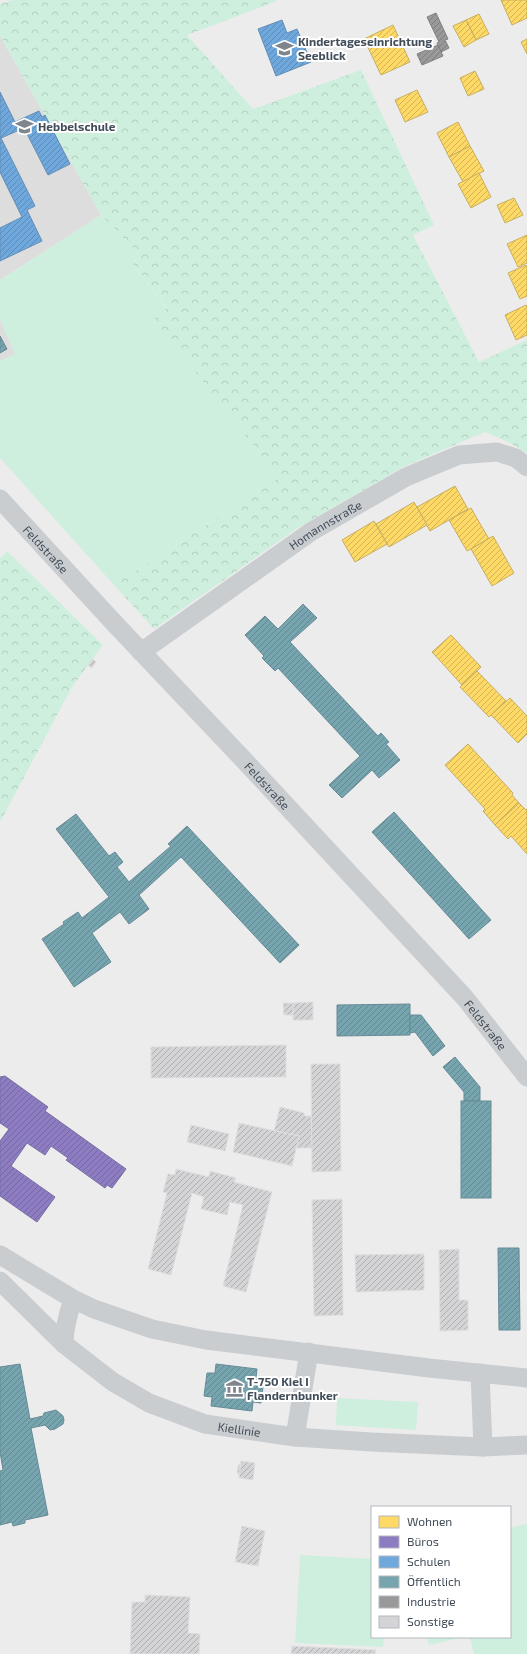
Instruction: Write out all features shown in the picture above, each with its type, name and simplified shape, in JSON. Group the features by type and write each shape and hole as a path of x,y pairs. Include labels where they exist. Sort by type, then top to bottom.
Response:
{"street":[{"name":"Homannstraße","path":"141,652 312,531 406,476 459,455 497,452 516,458 527,467"},
{"name":"Feldstraße","path":"0,499 465,998 527,1077"},
{"path":"0,1255 73,1300 94,1310 152,1329 206,1340 429,1368 527,1378"},
{"name":"Kiellinie","path":"0,1281 64,1344 113,1382 149,1403 205,1424 295,1437 378,1443 483,1447 527,1445"},
{"path":"64,1344 67,1316 73,1300"},
{"path":"295,1437 309,1352"},
{"path":"480,1373 483,1447"}],"shaded area":[{"name":"Hebbelschule","path":"0,36 101,215 0,280"},
{"path":"0,320 16,354 0,361"}],"green space":[{"path":"13,0 276,0 277,1 187,35 253,109 361,70 434,225 413,235 479,362 527,340 527,453 508,442 485,432 403,467 296,529 154,629 114,585 279,478 154,319 167,308 133,264 140,255 101,215 0,36 0,4"},
{"path":"101,215 140,255 133,264 167,309 155,319 279,478 114,585 0,458 0,361 15,354 0,320 0,280"},
{"path":"7,551 103,645 72,687 0,822 0,558"},
{"path":"337,1398 418,1402 416,1430 336,1425"},
{"path":"527,1524 527,1654 474,1654 470,1638 511,1638 511,1528"},
{"path":"300,1555 371,1559 371,1638 384,1638 383,1647 295,1643"},
{"path":"427,1638 460,1638 429,1645"}],"building: Wohnen":[{"path":"501,0 527,0 527,18 512,25"},
{"path":"479,14 489,34 476,40 466,20"},
{"path":"466,20 476,40 464,47 453,26"},
{"path":"393,25 410,62 381,75 364,39"},
{"path":"527,39 527,54 521,42"},
{"path":"475,71 484,89 468,96 460,78"},
{"path":"417,90 428,112 405,122 395,100"},
{"path":"458,122 470,146 449,157 437,133"},
{"path":"470,146 484,171 463,182 449,157"},
{"path":"479,173 491,197 471,208 458,184"},
{"path":"514,198 523,215 505,223 497,205"},
{"path":"527,235 527,263 518,267 507,244"},
{"path":"526,265 527,296 520,299 508,273"},
{"path":"526,305 527,335 516,340 505,315"},
{"path":"455,486 468,509 430,531 417,507"},
{"path":"414,502 427,525 389,547 376,524"},
{"path":"471,508 489,539 467,551 449,520"},
{"path":"374,521 387,544 355,562 342,540"},
{"path":"493,536 514,573 492,586 471,549"},
{"path":"451,635 481,667 462,685 432,652"},
{"path":"477,671 506,701 489,717 460,687"},
{"path":"510,698 527,716 527,734 518,743 491,715"},
{"path":"468,744 513,793 512,795 519,803 495,825 483,811 485,809 445,765"},
{"path":"519,803 526,810 527,809 527,854 511,836 508,839 495,825"}],"building: Büros":[{"path":"5,1076 48,1107 45,1111 126,1169 112,1188 107,1185 105,1188 66,1160 68,1158 51,1146 45,1155 27,1143 11,1166 55,1197 37,1222 0,1196 0,1141 9,1129 0,1123 0,1077"}],"building: Schulen":[{"name":"Kindertageseinrichtung Seeblick","path":"282,20 287,33 297,29 311,62 276,76 258,29"},
{"path":"0,92 15,122 39,111 42,117 45,115 70,164 48,175 24,128 1,138 35,206 27,210 42,241 0,261 0,228 22,217 0,172"}],"building: Öffentlich":[{"path":"0,336 7,349 0,353"},
{"path":"303,604 317,618 290,642 378,736 381,733 389,742 386,744 400,760 379,778 372,770 342,798 329,785 360,756 278,668 275,671 262,658 264,656 245,635 265,616 278,629"},
{"path":"394,812 491,920 469,939 372,832"},
{"path":"76,814 109,856 115,852 123,862 117,867 129,882 171,846 168,844 187,826 299,945 280,963 181,857 139,895 149,909 129,924 120,912 92,933 111,962 74,987 42,939 64,924 63,922 78,912 82,918 109,897 56,829"},
{"path":"410,1004 410,1035 337,1036 337,1005"},
{"path":"410,1015 421,1015 445,1046 433,1056 415,1032 410,1033"},
{"path":"455,1057 480,1087 480,1101 464,1101 464,1092 443,1067"},
{"path":"461,1101 491,1101 491,1198 461,1198"},
{"path":"498,1248 519,1248 520,1330 499,1330"},
{"path":"20,1364 30,1419 43,1416 44,1413 56,1410 63,1416 64,1420 63,1424 55,1429 50,1430 45,1425 31,1428 48,1515 25,1520 25,1523 13,1526 12,1522 0,1525 0,1471 3,1470 0,1452 0,1367"},
{"name":"T-750 Kiel I Flandernbunker","path":"216,1364 257,1369 256,1378 264,1379 261,1403 253,1402 252,1411 211,1406 212,1397 204,1396 207,1373 215,1373"}],"building: Industrie":[{"path":"436,13 448,39 445,40 449,48 441,52 437,43 439,42 427,17"},
{"path":"438,45 443,56 422,65 417,54"}],"building: Sonstige":[{"path":"93,659 96,662 92,668 88,665"},
{"path":"313,1002 313,1020 293,1020 293,1003"},
{"path":"283,1003 293,1003 293,1015 284,1015"},
{"path":"286,1045 286,1077 151,1078 151,1047"},
{"path":"311,1064 340,1064 341,1171 312,1172"},
{"path":"280,1107 304,1113 305,1116 311,1116 312,1148 296,1148 299,1136 274,1131"},
{"path":"239,1123 299,1136 292,1166 233,1152"},
{"path":"191,1125 229,1134 225,1151 187,1142"},
{"path":"176,1169 209,1177 210,1171 236,1178 234,1182 272,1192 246,1292 223,1286 243,1205 230,1202 227,1215 201,1209 204,1197 192,1193 171,1275 148,1269 167,1193 163,1192 168,1174 175,1175"},
{"path":"342,1199 343,1315 314,1316 312,1200"},
{"path":"459,1249 459,1300 468,1300 468,1330 440,1331 439,1250"},
{"path":"424,1254 424,1290 356,1292 355,1255"},
{"path":"241,1461 255,1463 253,1480 239,1478"},
{"path":"241,1463 239,1476 237,1471 238,1466"},
{"path":"242,1526 265,1531 258,1566 235,1562"},
{"path":"145,1595 190,1597 188,1633 200,1634 199,1654 130,1654 132,1602 145,1602"},
{"path":"292,1646 376,1650 375,1654 291,1654"}],"place":[{"name":"Kindertageseinrichtung Seeblick","path":"285,48"},
{"name":"Hebbelschule","path":"25,126"},
{"name":"T-750 Kiel I Flandernbunker","path":"234,1388"}]}
